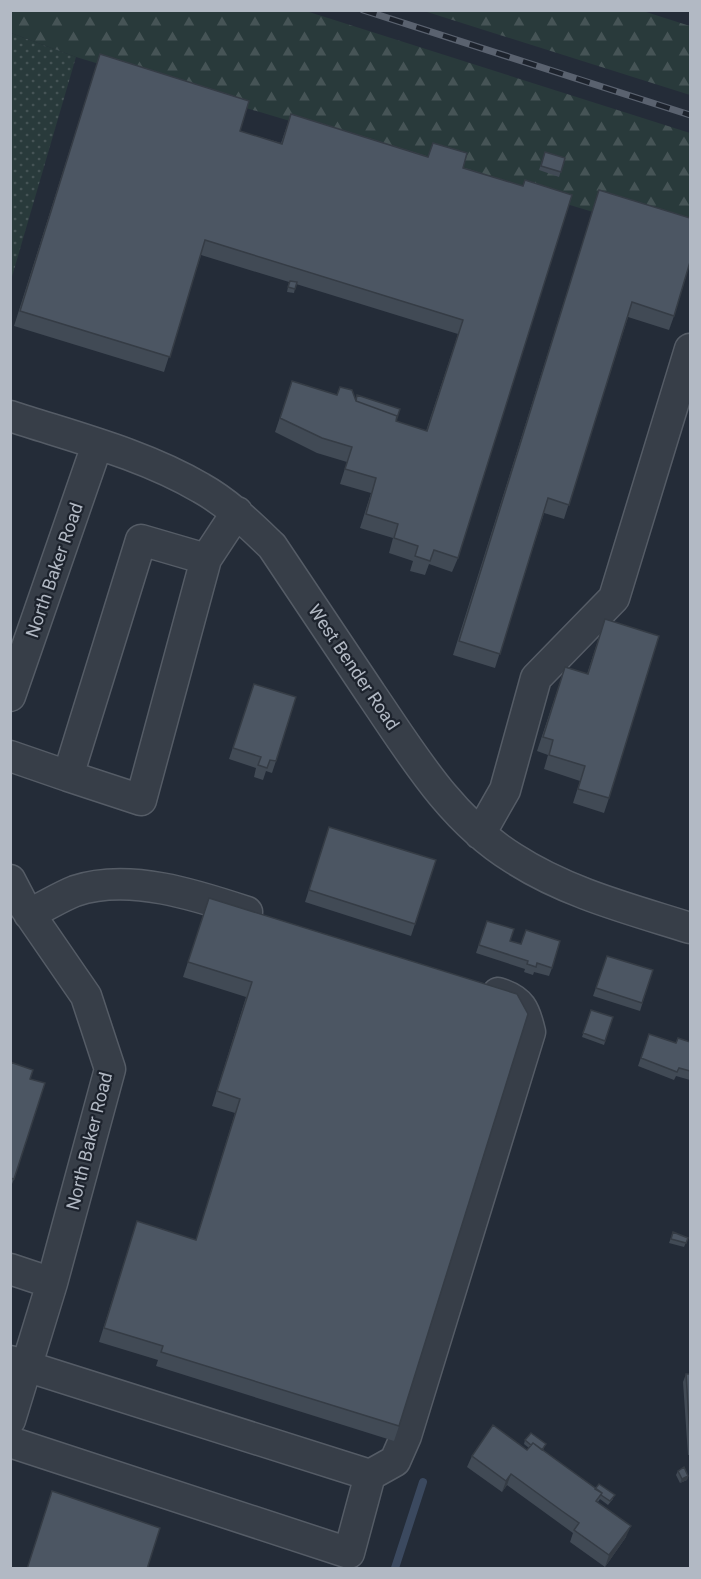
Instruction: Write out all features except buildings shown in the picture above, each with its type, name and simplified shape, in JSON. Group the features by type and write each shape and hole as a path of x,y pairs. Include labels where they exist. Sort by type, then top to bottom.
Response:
{"street":[{"path":"480,834 505,790 536,678 614,598 690,349"},
{"name":"West Bender Road","path":"10,416 159,467 201,488 237,512 272,546 441,794 480,834 512,858 545,877 583,894 690,928"},
{"name":"North Baker Road","path":"10,696 97,445"},
{"path":"10,756 141,800 206,559 237,512"},
{"path":"68,776 141,540 206,559"},
{"name":"North Baker Road","path":"10,880 29,914 86,996 110,1069 52,1283 19,1363 10,1420"},
{"path":"29,914 76,891 124,884 183,891 274,921"},
{"path":"10,1443 349,1553 370,1475 395,1461 406,1437 530,1032 525,1010 513,998 468,983"},
{"path":"10,1269 52,1283"},
{"path":"19,1363 370,1475"}],"green space":[{"path":"10,11 306,11 690,133 690,241 76,57 11,33"},
{"path":"424,11 643,11 690,26 690,95"},
{"path":"11,33 76,57 11,280"}],"waterway":[{"path":"395,1568 423,1482"}],"railway":[{"path":"363,10 690,115"}]}
